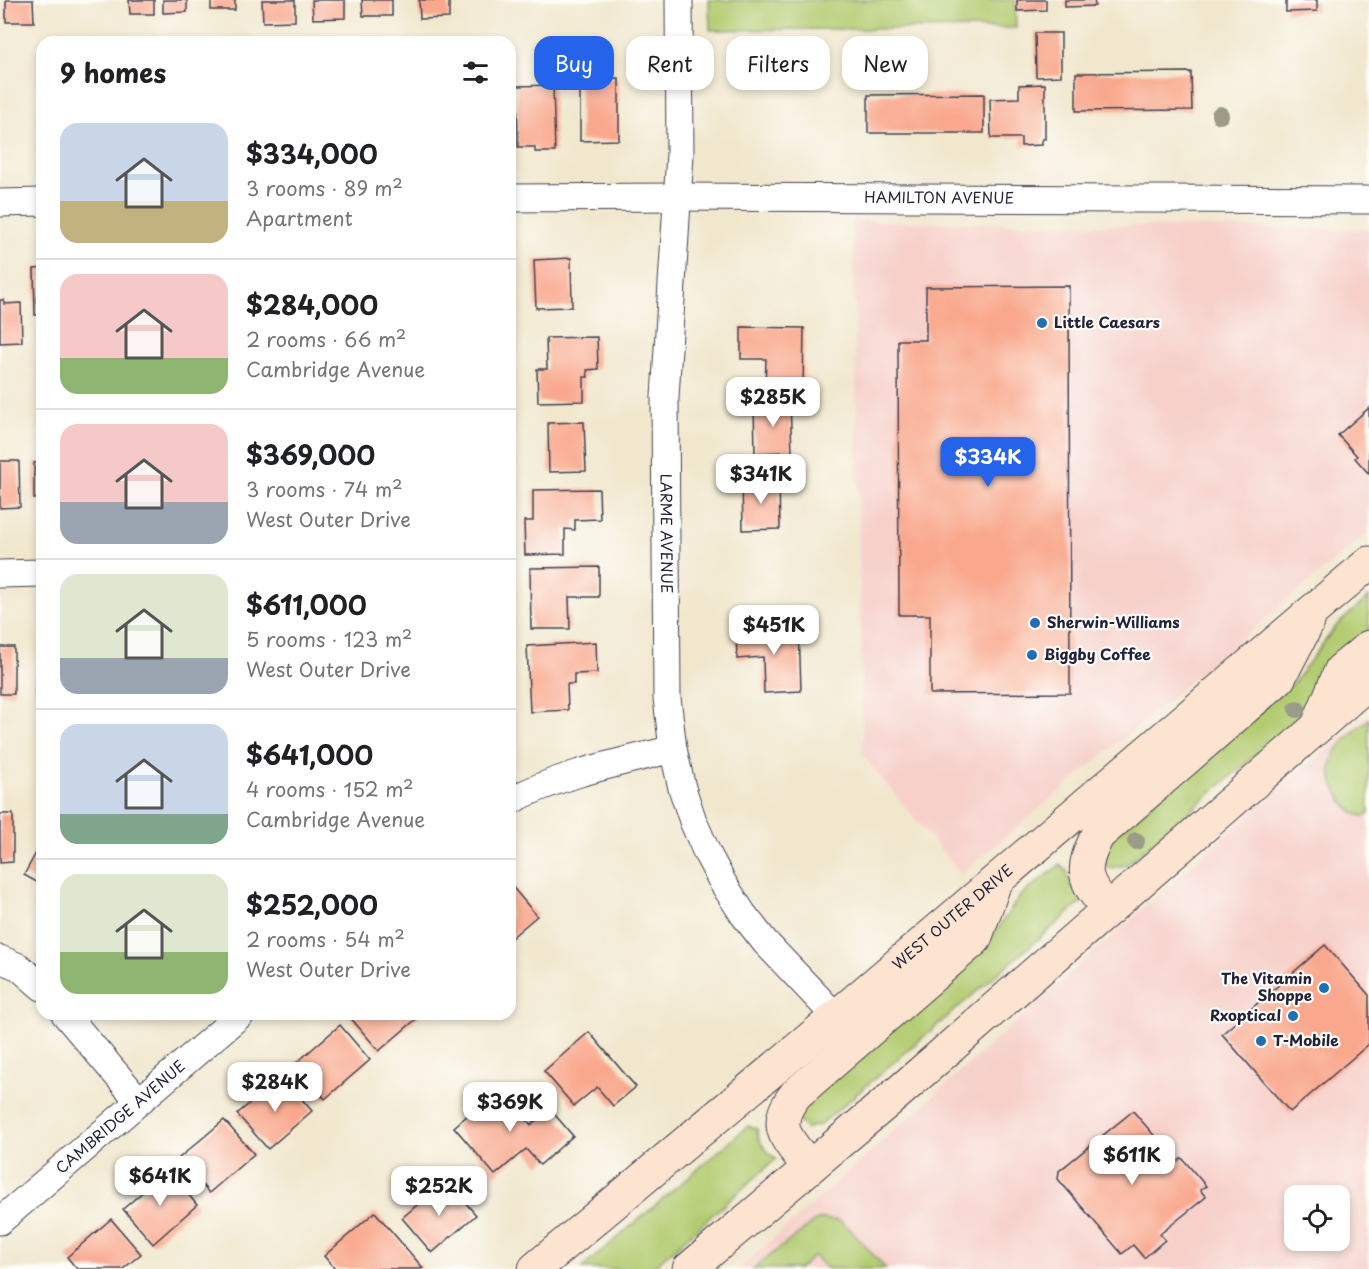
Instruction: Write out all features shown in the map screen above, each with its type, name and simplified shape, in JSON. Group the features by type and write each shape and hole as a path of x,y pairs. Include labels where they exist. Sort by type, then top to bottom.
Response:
{"main road":[{"name":"WEST OUTER DRIVE","path":"536,1269 1369,563"},
{"path":"1109,909 1095,894 1086,877 1087,856 1098,835 1279,678 1316,608"},
{"path":"1317,727 1341,670 1369,647"},
{"path":"689,1269 909,1083 1369,682"},
{"path":"810,1167 784,1135 781,1120 786,1106 796,1094 975,939 996,880"}],"street":[{"name":"LARME AVENUE","path":"679,0 680,154 665,397 667,698 673,749 693,821 723,883 765,942 836,1017"},
{"name":"HAMILTON AVENUE","path":"516,198 1369,200"},
{"path":"0,202 36,202"},
{"path":"0,574 36,573"},
{"path":"516,798 531,790 587,770 673,749"},
{"path":"0,958 19,967 36,982"},
{"path":"70,1020 139,1101"},
{"name":"CAMBRIDGE AVENUE","path":"0,1221 234,1020"}],"shaded area":[{"path":"853,221 1369,230 1369,532 961,874 863,756"},
{"path":"1369,714 1369,1269 739,1269 1260,804"}],"green space":[{"path":"709,0 1015,0 1016,28 710,30"},
{"path":"1369,597 1369,638 1332,670 1289,727 1126,865 1109,868 1104,862 1107,842 1295,681 1337,625"},
{"path":"1369,719 1369,814 1362,816 1348,808 1342,800 1333,781 1331,766 1341,745"},
{"path":"1060,865 1067,871 1070,883 1083,901 820,1125 806,1128 797,1119 800,1101 989,941 1021,895"},
{"path":"748,1126 757,1129 761,1142 776,1159 651,1269 581,1269"},
{"path":"824,1219 840,1221 850,1229 886,1269 827,1269 814,1256 799,1269 753,1269 815,1221"}],"building":[{"path":"6,0 33,0 34,22 6,22"},
{"path":"129,0 154,0 154,14 130,14"},
{"path":"163,0 187,0 187,12 163,13"},
{"path":"211,0 235,0 235,10 211,10"},
{"path":"262,0 295,0 295,21 263,22"},
{"path":"312,0 345,0 345,18 313,19"},
{"path":"362,0 392,0 392,16 363,16"},
{"path":"419,0 449,0 449,18 420,19"},
{"path":"1017,0 1046,0 1046,10 1017,11"},
{"path":"1065,0 1094,0 1095,6 1065,7"},
{"path":"1286,0 1317,0 1317,11 1286,12"},
{"path":"1035,33 1061,33 1061,76 1036,77"},
{"path":"1191,72 1192,110 1076,111 1076,73"},
{"path":"614,78 619,78 619,140 580,141 580,90 614,90"},
{"path":"1045,84 1045,139 1042,139 1042,145 1021,146 1021,138 991,138 990,99 1019,98 1019,85"},
{"path":"517,86 534,86 534,90 553,90 555,152 535,152 535,147 518,147"},
{"path":"984,94 984,133 868,133 868,95"},
{"path":"571,258 572,307 536,308 534,260"},
{"path":"34,269 36,269 36,315 35,315"},
{"path":"1069,286 1070,693 930,694 930,615 899,615 898,340 926,340 926,287"},
{"path":"0,300 4,300 4,304 21,303 22,342 0,343"},
{"path":"741,327 804,328 803,388 765,388 766,359 741,359"},
{"path":"597,337 598,369 587,370 588,377 584,377 584,401 538,402 537,369 547,369 546,338"},
{"path":"790,403 792,452 755,453 754,404"},
{"path":"1369,408 1369,474 1355,458 1357,456 1338,435"},
{"path":"584,422 586,471 549,472 548,423"},
{"path":"0,461 19,461 20,507 0,508"},
{"path":"34,463 36,463 36,499 34,499"},
{"path":"779,480 780,529 743,530 742,481"},
{"path":"599,489 600,519 575,520 575,530 565,529 565,554 525,555 524,521 533,521 533,490"},
{"path":"599,567 599,597 569,597 570,629 531,629 530,568"},
{"path":"799,627 801,691 764,693 763,657 737,659 736,630"},
{"path":"596,642 597,673 574,674 574,684 567,684 568,710 530,712 527,646"},
{"path":"0,647 14,647 14,694 0,694"},
{"path":"0,814 13,814 13,862 0,863"},
{"path":"36,853 36,882 24,875"},
{"path":"516,891 537,916 516,934"},
{"path":"1325,945 1369,995 1369,1044 1290,1112 1222,1034"},
{"path":"352,1020 415,1020 379,1051"},
{"path":"340,1025 370,1060 325,1099 295,1064"},
{"path":"589,1032 636,1087 613,1106 597,1087 574,1106 544,1071"},
{"path":"282,1076 312,1111 268,1149 237,1114"},
{"path":"499,1088 531,1125 550,1109 573,1136 540,1165 526,1149 495,1175 454,1127"},
{"path":"1133,1111 1177,1162 1182,1158 1206,1186 1200,1190 1206,1197 1160,1234 1165,1240 1144,1258 1133,1245 1122,1254 1058,1179 1059,1171"},
{"path":"224,1120 254,1154 209,1193 179,1158"},
{"path":"168,1170 197,1205 153,1244 123,1209"},
{"path":"446,1180 476,1215 432,1253 402,1218"},
{"path":"375,1212 423,1268 335,1269 324,1256"},
{"path":"111,1219 141,1254 123,1269 77,1269 67,1257"}],"place":[{"name":"Little Caesars","path":"1042,323"},
{"name":"Sherwin-Williams","path":"1035,623"},
{"name":"Biggby Coffee","path":"1032,655"},
{"name":"The Vitamin Shoppe","path":"1324,988"},
{"name":"Rxoptical","path":"1293,1016"},
{"name":"T-Mobile","path":"1261,1041"}]}
